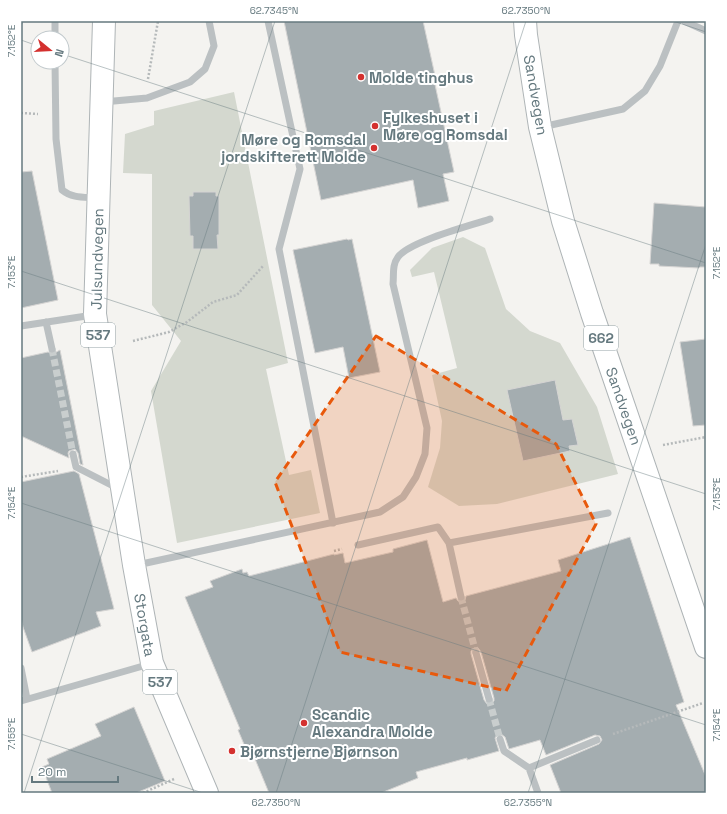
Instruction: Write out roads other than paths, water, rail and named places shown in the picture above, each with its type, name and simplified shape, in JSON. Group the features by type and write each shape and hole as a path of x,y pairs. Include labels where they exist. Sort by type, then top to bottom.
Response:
{"main road":[{"name":"Julsundvegen","path":"104,21 95,314 134,565"},
{"name":"Sandvegen","path":"525,21 540,127 563,221 706,647"},
{"name":"Storgata","path":"134,565 152,663 207,793"}],"street":[{"path":"101,102 147,98 190,82 205,69 214,46 209,21"},
{"path":"268,21 300,169 278,249 333,523"},
{"path":"540,127 623,109 645,91 649,85 660,66 678,21"},
{"path":"684,21 706,31"},
{"path":"55,70 56,139 62,190 75,196 98,198"},
{"path":"134,565 380,512 402,497 416,477 425,454 427,428 393,284 394,265 399,256 415,244 490,219"},
{"path":"21,326 95,314"},
{"path":"46,322 52,349"},
{"path":"74,454 76,467 123,491"},
{"path":"449,543 608,513"},
{"path":"358,545 438,527 449,543 461,597"},
{"path":"476,653 489,699"},
{"path":"21,668 24,700 152,663"},
{"path":"500,739 504,751 529,768 538,793"},
{"path":"529,768 597,740"}],"tunnel":[{"path":"52,349 73,454"},
{"path":"461,597 476,653"},
{"path":"489,699 500,739"}],"place":[{"name":"Molde tinghus","path":"361,77"},
{"name":"Fylkeshuset i Møre og Romsdal","path":"375,126"},
{"name":"Møre og Romsdal jordskifterett Molde","path":"374,148"},
{"name":"Scandic Alexandra Molde","path":"304,723"},
{"name":"Bjørnstjerne Bjørnson","path":"232,751"}]}
